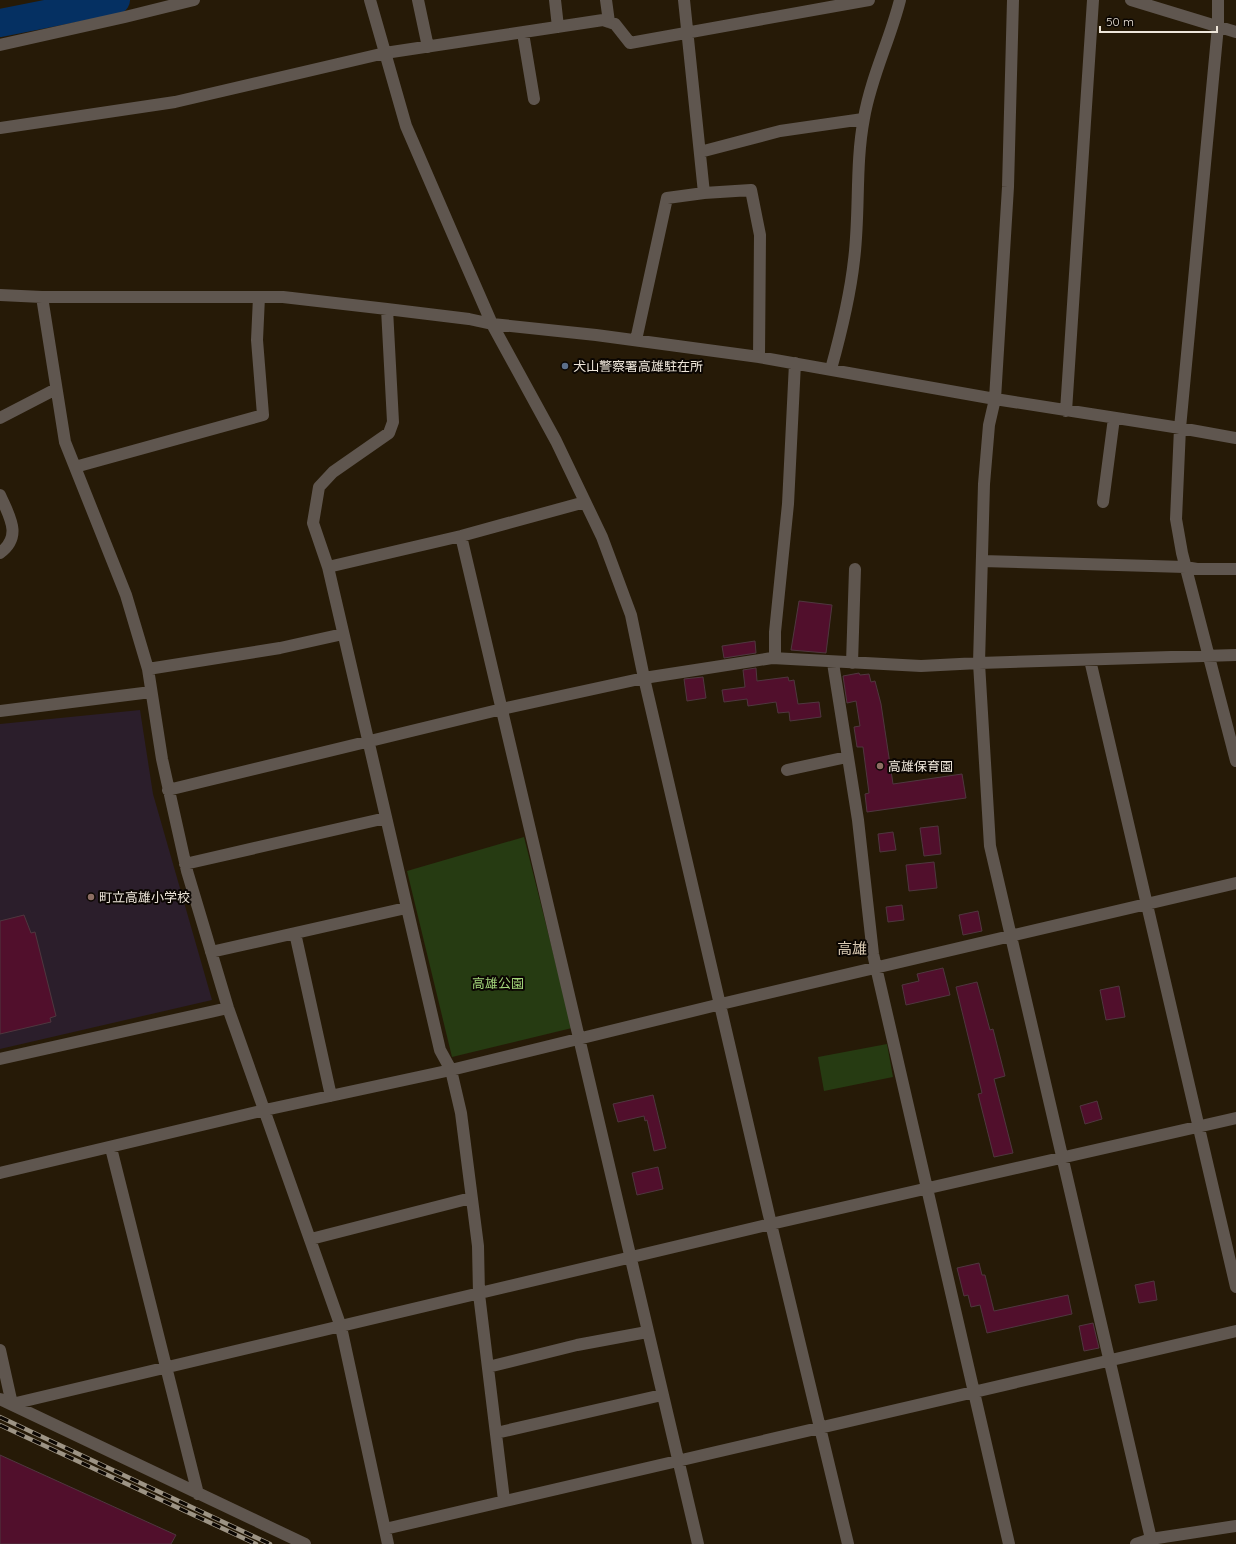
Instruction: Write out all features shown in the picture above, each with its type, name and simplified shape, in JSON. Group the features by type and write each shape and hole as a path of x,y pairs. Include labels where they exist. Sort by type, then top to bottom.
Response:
{"street":[{"path":"0,45 194,0"},
{"path":"370,0 406,126 492,324 556,441 602,537 631,615 644,678 771,1224 848,1544"},
{"path":"418,0 428,47"},
{"path":"555,0 558,27"},
{"path":"606,0 609,22"},
{"path":"684,0 689,33 704,193"},
{"path":"0,128 175,102 385,53 604,20 615,24 630,43 869,0"},
{"path":"831,369 842,328 854,260 863,120 870,88 894,25 900,0"},
{"path":"1012,0 1008,187 995,399 990,425 984,484 980,662 990,846 1064,1157 1151,1539"},
{"path":"1066,411 1093,0"},
{"path":"1131,0 1236,32"},
{"path":"1218,0 1218,26 1180,428 1176,519 1185,567 1236,761"},
{"path":"523,33 534,99"},
{"path":"700,152 780,131 863,120"},
{"path":"636,340 667,198 704,193 751,190 760,235 759,357"},
{"path":"0,295 42,297 283,297 387,309 492,324 636,340 759,357 995,399 1236,438"},
{"path":"42,297 65,442 126,595 148,669 168,790 185,864 228,1008 341,1327 386,1529 388,1544"},
{"path":"75,468 263,415 257,340 259,297"},
{"path":"387,309 393,422 389,433 333,472 319,487 313,523 328,567 440,1050 452,1070 461,1113 478,1246 479,1294 504,1500"},
{"path":"775,658 775,632 788,504 795,363"},
{"path":"0,418 56,389"},
{"path":"1103,502 1114,418"},
{"path":"0,495 11,521 13,534 9,546 0,553"},
{"path":"328,567 460,536 585,502"},
{"path":"460,536 698,1544"},
{"path":"982,561 1185,567 1197,569 1236,569"},
{"path":"852,663 855,569"},
{"path":"148,669 280,648 343,634"},
{"path":"168,790 368,740 644,678 775,658 833,663 921,666 980,662 1236,655"},
{"path":"1090,660 1236,1287"},
{"path":"833,663 858,820 876,968 1009,1544"},
{"path":"0,710 151,692"},
{"path":"787,770 847,757"},
{"path":"185,864 386,818"},
{"path":"0,1173 111,1148 265,1110 452,1070 721,1004 1236,883"},
{"path":"211,952 406,908"},
{"path":"295,933 331,1096"},
{"path":"0,1059 228,1008"},
{"path":"12,1404 166,1366 341,1327 771,1224 1236,1118"},
{"path":"111,1148 198,1494"},
{"path":"311,1239 471,1198"},
{"path":"386,1529 504,1500 820,1429 1236,1331"},
{"path":"488,1367 577,1345 647,1332"},
{"path":"0,1350 12,1404"},
{"path":"496,1433 662,1395"},
{"path":"0,1398 305,1544"},
{"path":"1136,1544 1151,1539 1236,1526"}],"shaded area":[{"name":"町立高雄小学校","path":"140,710 153,794 212,1000 0,1049 0,724"}],"green space":[{"name":"高雄公園","path":"524,837 572,1028 452,1057 407,871"},
{"path":"887,1044 893,1077 824,1091 818,1057"}],"building":[{"path":"799,601 832,605 826,653 791,650"},
{"path":"755,641 756,653 724,658 722,646"},
{"path":"756,668 757,681 788,677 789,681 794,680 798,704 819,702 821,717 790,721 789,712 778,713 776,702 748,706 747,699 724,702 722,690 745,687 743,670"},
{"path":"859,673 860,675 869,674 871,682 875,681 881,704 893,784 962,774 966,798 867,812 865,794 869,793 863,747 857,747 854,727 860,726 856,701 847,703 843,676"},
{"path":"703,677 706,698 687,701 684,679"},
{"path":"938,826 941,854 924,856 920,828"},
{"path":"893,832 896,850 880,852 878,834"},
{"path":"934,862 937,888 909,891 906,865"},
{"path":"902,905 904,920 888,922 886,907"},
{"path":"978,911 982,931 963,935 959,915"},
{"path":"24,915 31,933 35,932 56,1016 50,1018 51,1022 0,1034 0,921"},
{"path":"943,968 950,995 906,1005 902,985 919,981 917,974"},
{"path":"977,982 990,1030 993,1029 1005,1076 994,1079 1013,1153 994,1157 978,1094 982,1093 956,987"},
{"path":"1119,986 1125,1017 1106,1020 1100,990"},
{"path":"653,1095 666,1148 654,1151 647,1120 645,1121 644,1116 618,1122 613,1104"},
{"path":"1097,1101 1102,1119 1085,1124 1080,1106"},
{"path":"658,1167 663,1189 637,1195 632,1173"},
{"path":"979,1263 982,1275 985,1275 994,1311 1068,1295 1072,1314 987,1333 980,1305 971,1307 968,1295 964,1296 957,1268"},
{"path":"1154,1281 1157,1300 1139,1303 1135,1285"},
{"path":"1093,1323 1099,1348 1084,1351 1079,1326"},
{"path":"0,1455 176,1535 171,1544 0,1544"}],"waterway":[{"path":"0,23 116,0"}],"railway":[{"path":"0,1417 270,1544"},
{"path":"0,1425 256,1544"}],"place":[{"name":"犬山警察署高雄駐在所","path":"565,366"},
{"name":"高雄保育園","path":"880,766"},
{"name":"町立高雄小学校","path":"91,897"}],"district":[{"name":"高雄","path":"852,948"}]}
